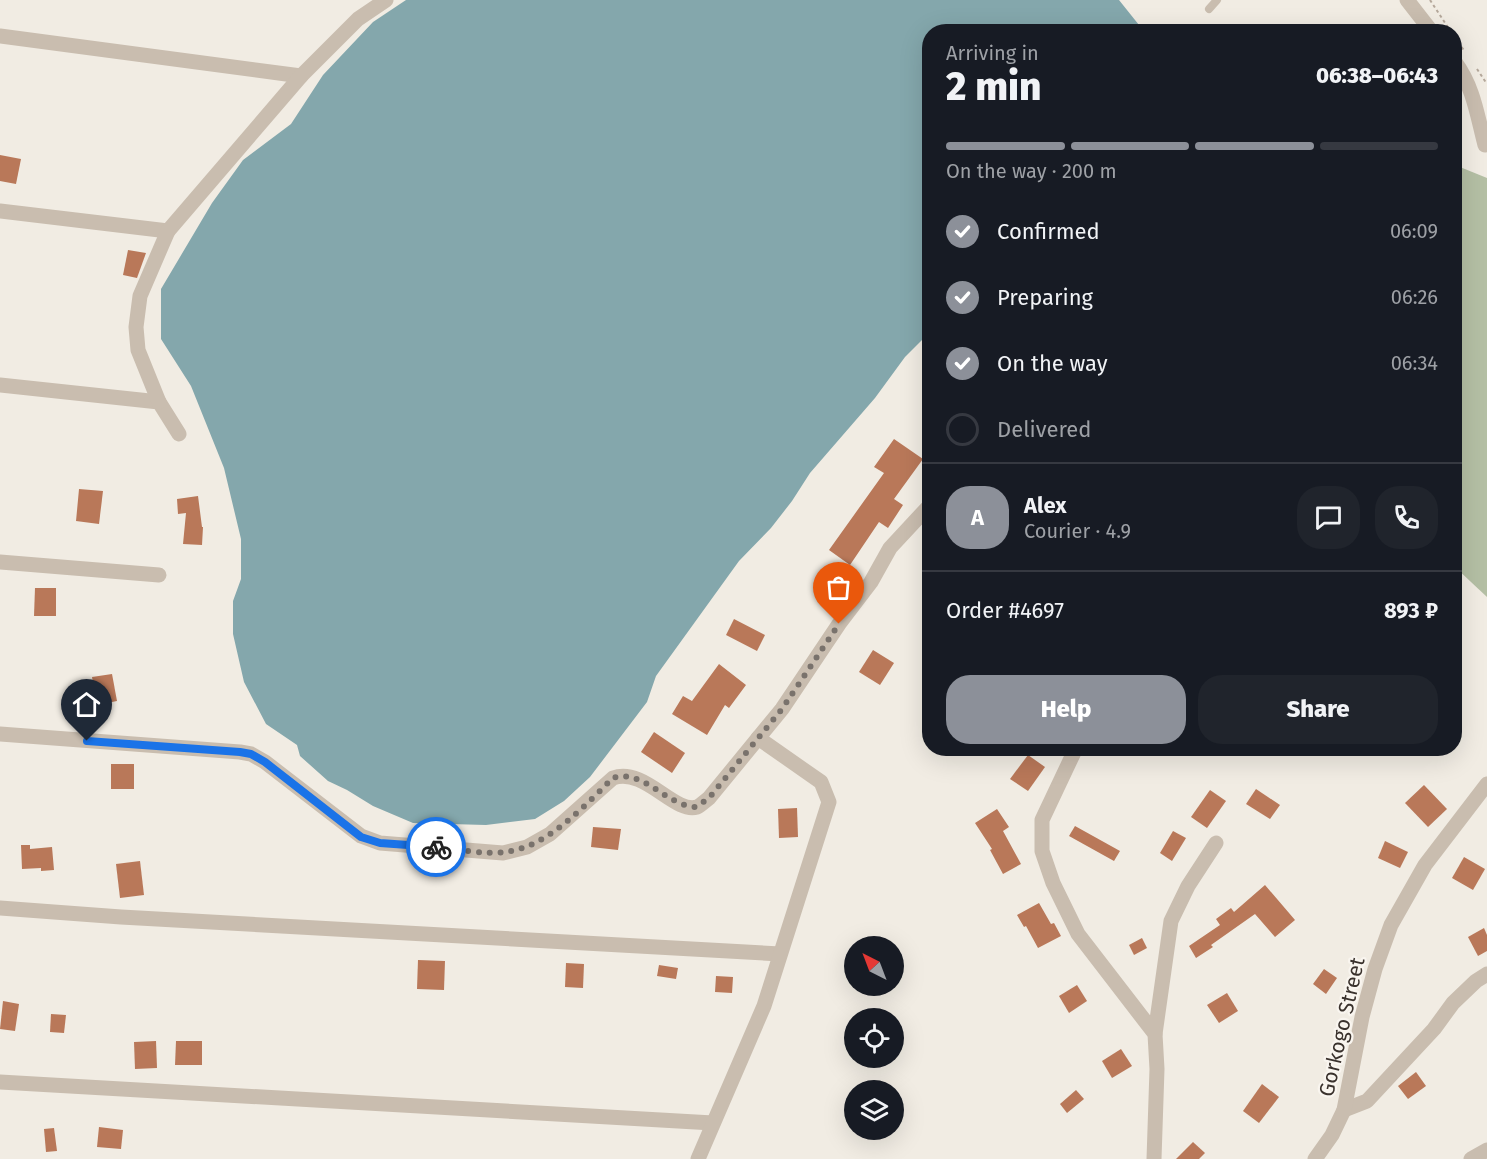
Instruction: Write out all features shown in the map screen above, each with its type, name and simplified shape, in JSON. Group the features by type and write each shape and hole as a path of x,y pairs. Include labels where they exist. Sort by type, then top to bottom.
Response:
{"street":[{"path":"179,434 159,402 138,350 136,327 140,296 168,231 301,76 358,19 386,0"},
{"path":"1407,0 1426,24"},
{"path":"0,36 301,76"},
{"path":"1462,72 1474,99 1486,147"},
{"path":"0,211 168,231"},
{"path":"0,385 159,402"},
{"path":"0,734 251,754 265,762 361,837 380,843 503,853 527,847 550,834 613,778 623,775 633,777 686,807 696,807 709,798 782,709 839,624 871,582 890,548 922,514"},
{"path":"0,562 159,575"},
{"path":"698,1159 764,1006 829,802 821,782 758,738"},
{"path":"1072,756 1042,820 1042,850 1053,883 1078,934 1155,1034"},
{"name":"Gorkogo Street","path":"1315,1159 1332,1135 1344,1110 1362,1017 1375,969 1391,925 1425,865 1487,784"},
{"path":"1154,1159 1157,1069 1155,1034 1171,921 1188,886 1216,843"},
{"path":"0,908 780,954"},
{"path":"1344,1110 1367,1101 1434,1029 1453,1003 1487,974"},
{"path":"0,1082 713,1123"},
{"path":"1471,1159 1487,1150"}],"lane":[{"path":"1209,9 1216,0"}],"path":[{"path":"1430,0 1446,24"}],"green space":[{"path":"1462,168 1487,178 1487,597 1462,574"}],"water":[{"path":"406,0 1119,0 1138,24 922,24 922,340 905,357 875,398 810,473 771,528 739,561 656,676 647,702 590,777 564,801 535,819 486,825 413,823 373,806 328,781 300,756 297,745 266,724 244,682 233,634 233,601 241,579 241,539 224,468 191,386 161,339 161,289 212,203 243,160 291,124 323,75 373,22"}],"building":[{"path":"0,155 21,159 16,184 0,181"},
{"path":"128,250 146,253 137,278 123,275"},
{"path":"894,439 922,458 894,499 903,505 888,528 879,522 850,565 829,550 884,473 874,467"},
{"path":"79,489 103,491 99,524 76,521"},
{"path":"198,496 203,527 202,545 183,544 186,513 178,514 177,499"},
{"path":"35,588 56,588 56,616 34,616"},
{"path":"734,619 765,635 757,651 726,635"},
{"path":"873,650 894,663 880,685 859,672"},
{"path":"719,664 746,685 729,708 725,705 707,735 672,714 683,696 692,701"},
{"path":"112,674 117,701 97,705 92,677"},
{"path":"654,732 685,753 672,773 641,752"},
{"path":"1027,756 1045,767 1028,791 1010,779"},
{"path":"111,764 134,764 134,789 111,789"},
{"path":"1424,785 1447,809 1428,827 1405,803"},
{"path":"1256,789 1280,805 1270,819 1246,804"},
{"path":"1210,790 1226,801 1207,828 1191,817"},
{"path":"797,808 798,837 779,838 778,809"},
{"path":"997,809 1009,827 1003,831 1021,864 1003,874 990,850 992,849 975,823"},
{"path":"1075,826 1120,851 1114,861 1069,836"},
{"path":"593,827 621,829 618,850 591,847"},
{"path":"1173,831 1186,838 1172,861 1160,853"},
{"path":"1385,841 1408,852 1400,868 1378,858"},
{"path":"21,845 30,845 30,849 52,847 54,870 22,869"},
{"path":"1464,857 1485,869 1473,890 1452,878"},
{"path":"140,861 144,895 120,898 116,864"},
{"path":"1265,885 1295,920 1275,937 1255,914 1196,958 1189,946 1220,925 1216,919 1231,908 1234,912"},
{"path":"1039,903 1061,936 1038,948 1017,915"},
{"path":"1484,928 1487,935 1487,951 1478,956 1468,937"},
{"path":"1142,938 1147,948 1134,955 1129,945"},
{"path":"418,960 445,961 444,990 417,989"},
{"path":"566,963 584,964 583,988 565,987"},
{"path":"659,965 678,968 676,979 657,976"},
{"path":"1324,969 1337,978 1326,994 1313,984"},
{"path":"716,976 733,977 732,993 715,992"},
{"path":"1077,985 1087,1001 1069,1013 1059,996"},
{"path":"1227,993 1238,1011 1219,1023 1207,1005"},
{"path":"3,1001 19,1004 15,1031 0,1029"},
{"path":"51,1014 66,1015 64,1033 50,1032"},
{"path":"156,1041 157,1068 135,1069 134,1042"},
{"path":"176,1041 202,1041 202,1065 175,1065"},
{"path":"1121,1049 1132,1066 1112,1078 1102,1061"},
{"path":"1416,1072 1426,1086 1408,1099 1398,1086"},
{"path":"1262,1084 1279,1097 1259,1123 1243,1111"},
{"path":"1076,1090 1084,1099 1067,1113 1060,1104"},
{"path":"99,1127 123,1130 121,1149 97,1147"},
{"path":"54,1128 57,1151 46,1152 44,1129"},
{"path":"1193,1142 1205,1153 1199,1159 1176,1159"}],"way so far":[{"path":"436,847 503,853 527,847 550,834 613,778 623,775 633,777 686,807 696,807 702,804 782,709 839,624"}],"route":[{"path":"87,741 251,754 265,762 361,837 380,843 436,847"}]}
